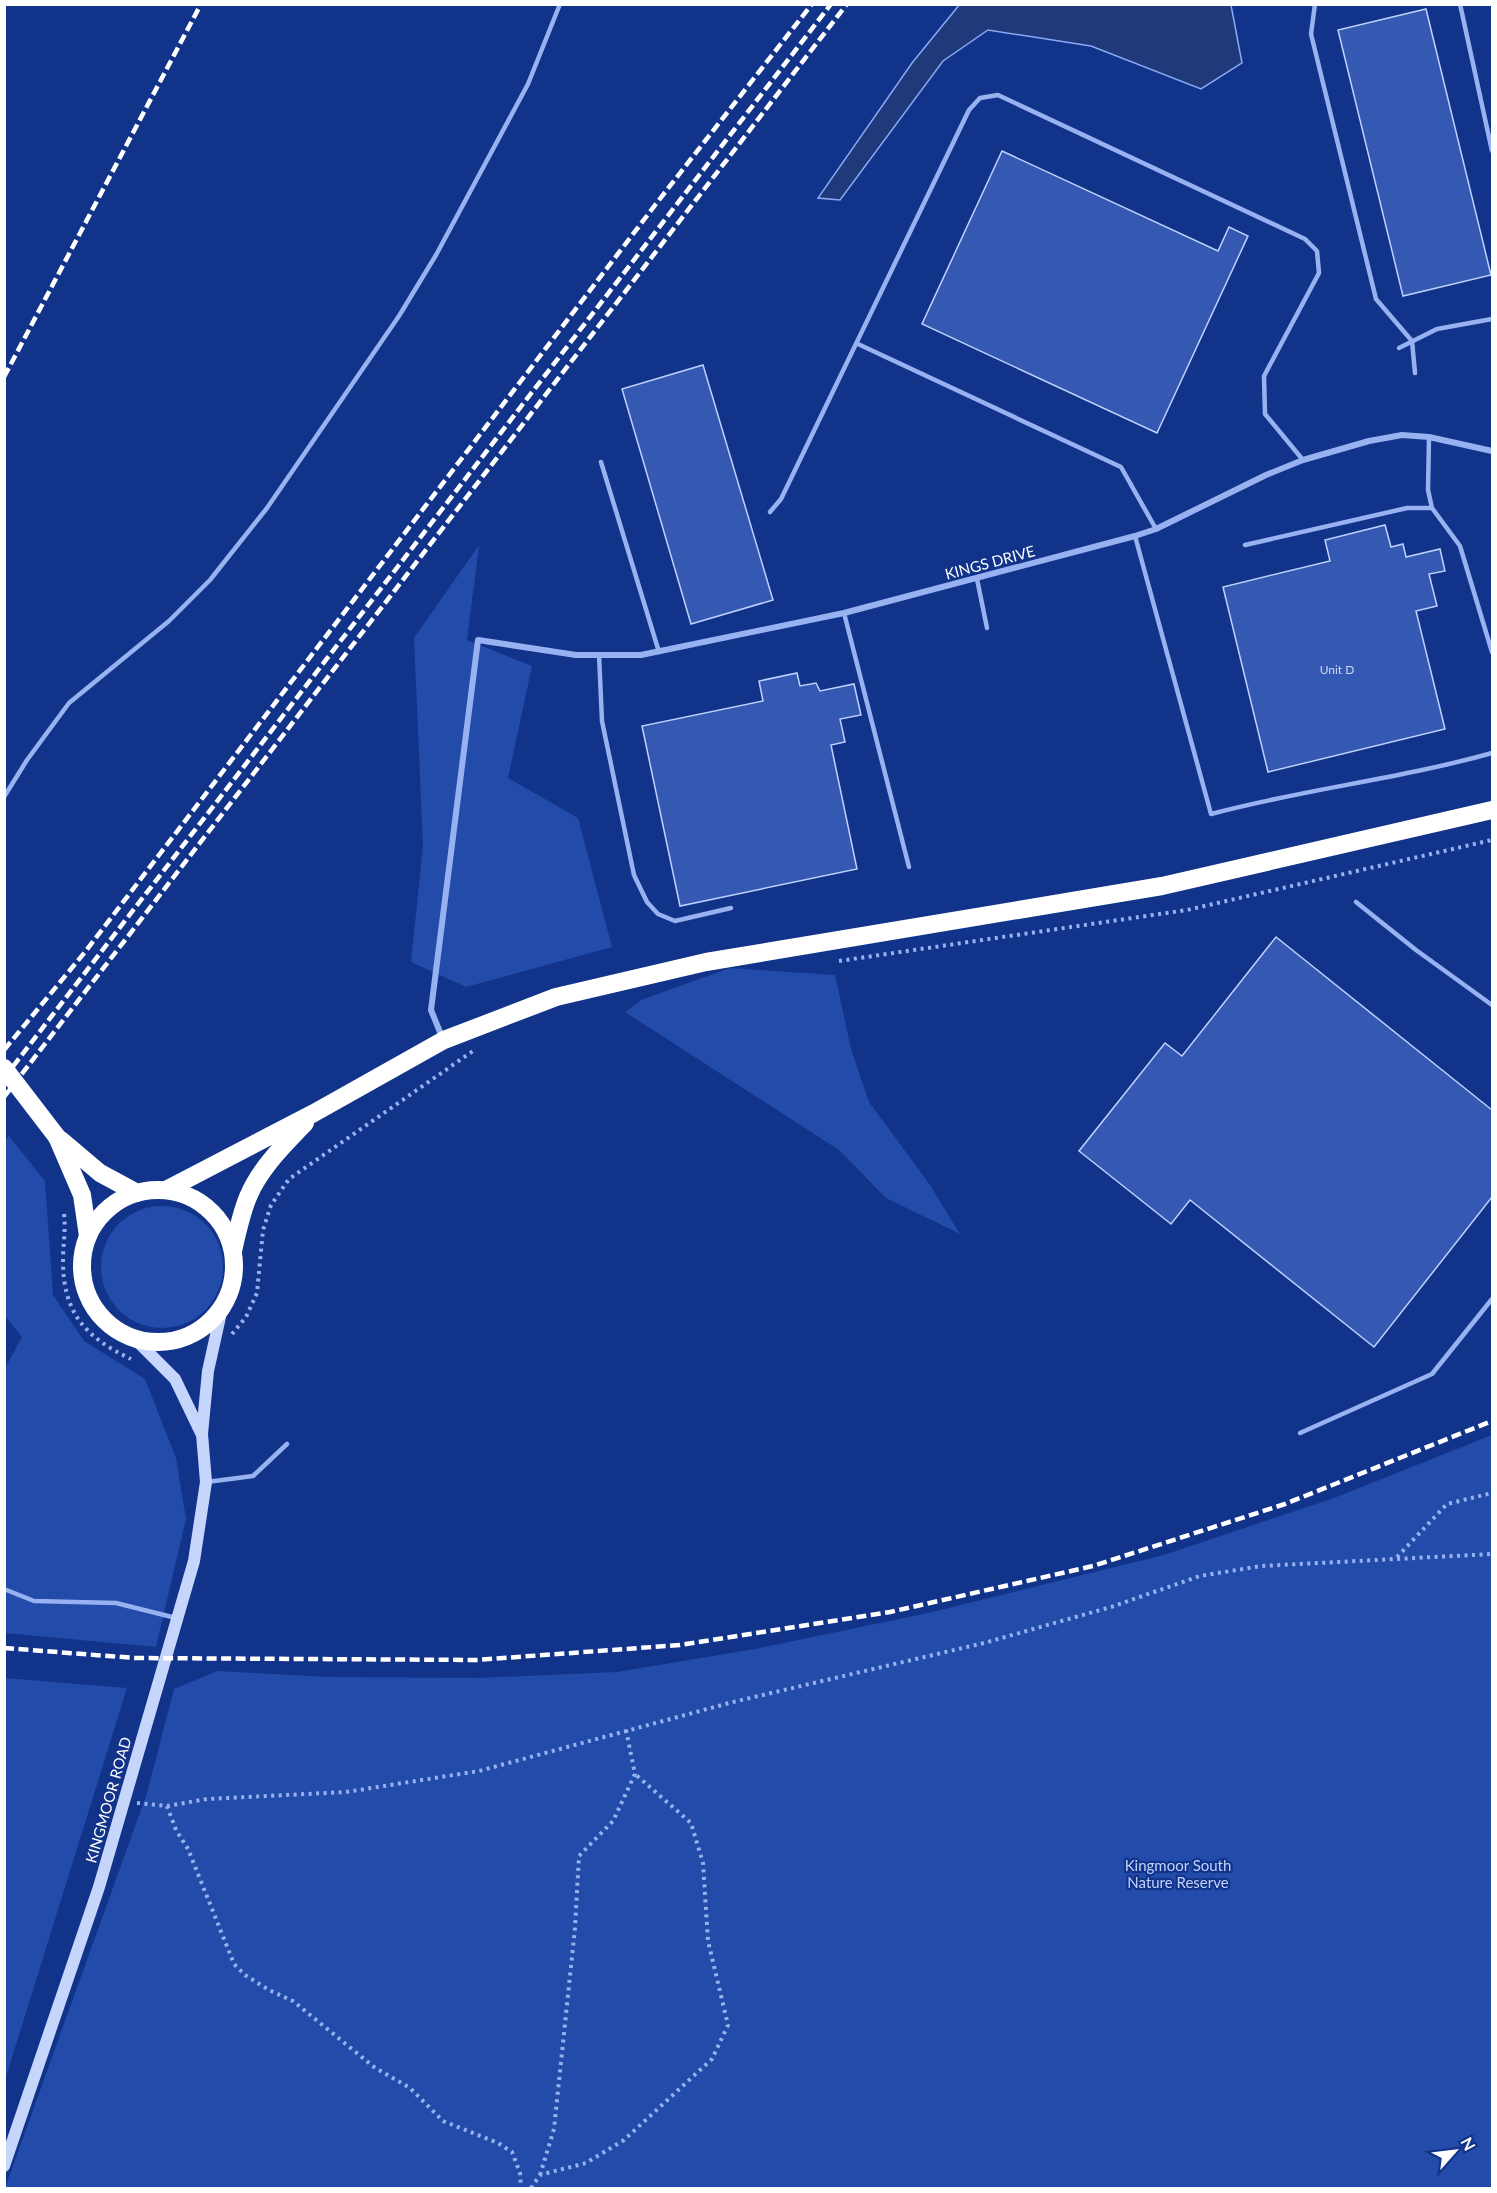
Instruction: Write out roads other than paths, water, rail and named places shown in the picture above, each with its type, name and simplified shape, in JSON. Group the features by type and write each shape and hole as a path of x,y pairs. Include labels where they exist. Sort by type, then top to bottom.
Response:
{"highway":[{"path":"88,1236 108,1209 137,1193 166,1190 314,1113 444,1040 556,997 619,980 706,962 1162,886 1492,810"},
{"path":"4,1068 57,1137 100,1173 137,1193"},
{"path":"57,1137 82,1195 88,1236 82,1263 86,1290 105,1320 134,1338 167,1342 183,1338 205,1326 222,1308 232,1286 233,1251 244,1208 255,1184 278,1153 314,1113"},
{"path":"166,1190 192,1198 204,1205 222,1225 233,1251"}],"street":[{"name":"KINGS DRIVE","path":"444,1040 431,1010 478,640 576,655 641,655 659,652 844,613 1135,536 1156,529 1266,475 1303,460 1402,435 1429,437 1492,452"},
{"name":"KINGMOOR ROAD","path":"4,2166 126,1801 194,1561 206,1482 202,1434 213,1344 222,1308"},
{"name":"KINGMOOR ROAD","path":"134,1338 175,1379 202,1434"}],"lane":[{"path":"4,797 27,760 69,703 169,621 202,589 273,499 399,316 436,255 528,84 560,4"},
{"path":"1315,4 1311,34 1376,299 1412,341 1415,373"},
{"path":"1460,4 1492,152"},
{"path":"770,512 782,499 969,110 980,98 998,95 1305,238 1317,251 1319,273 1264,376 1265,414 1303,460"},
{"path":"1399,348 1437,329 1492,319"},
{"path":"858,344 1121,467 1156,529"},
{"path":"1429,437 1428,490 1432,508 1460,546 1492,652"},
{"path":"601,462 659,652"},
{"path":"1245,545 1407,508 1432,508"},
{"path":"1135,536 1211,814 1262,800 1429,770 1492,753"},
{"path":"978,579 987,628"},
{"path":"844,613 909,867"},
{"path":"599,655 602,721 634,875 647,902 658,914 675,921 731,908"},
{"path":"1356,902 1416,950 1492,1005"},
{"path":"1300,1433 1432,1374 1492,1299"},
{"path":"206,1482 253,1476 287,1444"},
{"path":"4,1589 34,1601 116,1603 176,1618"}],"railway":[{"path":"4,377 201,4"},
{"path":"4,1050 85,952 659,200 812,4"},
{"path":"4,1078 831,4"},
{"path":"4,1097 847,4"},
{"path":"4,1648 135,1658 476,1660 680,1645 890,1612 1093,1566 1285,1504 1492,1421"}],"park label":[{"name":"Kingmoor South Nature Reserve","path":"1178,1874"}]}
